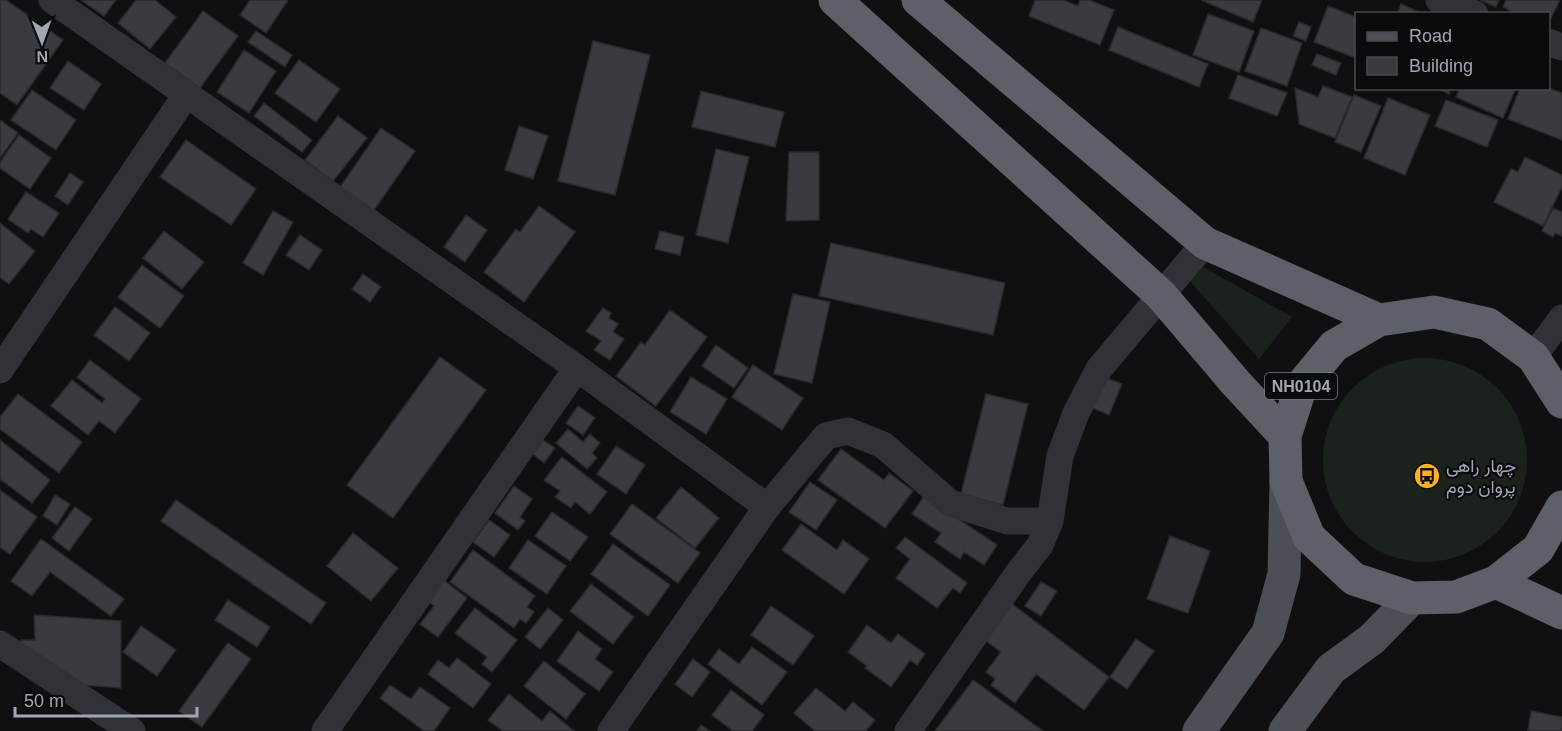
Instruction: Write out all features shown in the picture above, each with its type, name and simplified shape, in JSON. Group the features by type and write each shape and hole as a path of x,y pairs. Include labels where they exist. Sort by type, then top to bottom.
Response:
{"highway":[{"name":"NH0104","path":"835,0 1161,295 1235,382 1285,436"},
{"path":"920,1 1205,243 1379,320"},
{"name":"NH0104","path":"1562,402 1533,357 1488,324 1434,312 1379,320 1334,346 1301,387 1285,436 1286,481 1309,537 1354,579 1412,598 1456,597 1496,582 1538,549 1562,507"},
{"path":"1496,582 1562,613"}],"main road":[{"path":"1199,731 1268,633 1284,574 1286,481"},
{"path":"1285,731 1331,669 1372,639 1412,598"}],"street":[{"path":"52,0 577,368 767,507"},
{"path":"1439,0 1470,12"},
{"path":"0,370 186,95"},
{"path":"908,731 1040,545 1050,521 1060,456 1076,413 1099,369 1205,243"},
{"path":"1533,357 1562,318"},
{"path":"325,731 577,368"},
{"path":"611,731 767,507 826,436 848,431 883,445 950,503 1007,521 1050,521"},
{"path":"0,644 132,731"}],"shaded area":[{"path":"1198,264 1292,317 1259,359 1187,278"},
{"path":"1415,358 1435,358 1455,362 1473,370 1490,381 1504,395 1523,430 1527,460 1523,490 1515,508 1504,525 1490,539 1455,558 1435,562 1415,562 1395,558 1377,550 1360,539 1346,525 1327,490 1323,470 1323,450 1327,430 1335,412 1346,395 1360,381 1395,362"}],"building":[{"path":"0,0 6,0 63,40 17,105 0,93"},
{"path":"81,0 116,0 104,16"},
{"path":"136,0 155,0 176,17 150,49 118,23"},
{"path":"250,0 288,0 266,33 240,15"},
{"path":"1035,0 1063,0 1078,6 1080,0 1089,0 1114,10 1100,45 1029,16"},
{"path":"1201,0 1262,0 1253,22"},
{"path":"1480,0 1499,0 1496,7"},
{"path":"1506,0 1560,0 1550,20 1550,12 1512,12 1503,7"},
{"path":"1401,4 1419,12 1398,12"},
{"path":"1328,6 1355,17 1355,58 1314,42"},
{"path":"203,11 238,36 200,88 165,63"},
{"path":"1208,14 1254,31 1239,72 1193,55"},
{"path":"1299,22 1311,27 1306,41 1293,36"},
{"path":"1118,27 1208,64 1199,87 1109,50"},
{"path":"1261,28 1302,43 1287,86 1245,71"},
{"path":"256,31 292,55 285,67 248,42"},
{"path":"593,41 650,55 615,195 558,181"},
{"path":"244,50 276,71 249,113 217,92"},
{"path":"1317,54 1341,63 1336,75 1312,65"},
{"path":"299,60 340,89 316,122 275,93"},
{"path":"68,61 101,84 84,110 50,88"},
{"path":"1238,75 1287,93 1277,116 1229,98"},
{"path":"1323,86 1352,97 1335,138 1299,124 1295,88 1318,97"},
{"path":"1550,89 1562,93 1562,140 1508,119 1519,90"},
{"path":"32,90 76,120 56,150 11,120"},
{"path":"1459,90 1515,90 1503,118 1456,97"},
{"path":"701,91 784,112 775,147 692,127"},
{"path":"1354,95 1381,106 1361,152 1335,142"},
{"path":"1388,98 1430,115 1405,175 1364,158"},
{"path":"1446,100 1498,120 1487,147 1435,126"},
{"path":"264,103 312,140 302,152 254,116"},
{"path":"338,116 367,138 333,181 305,160"},
{"path":"0,120 18,133 0,158"},
{"path":"519,126 548,136 533,179 505,170"},
{"path":"381,128 415,151 372,213 338,190"},
{"path":"19,135 51,158 30,189 0,168 0,162"},
{"path":"186,140 256,189 231,225 160,177"},
{"path":"716,149 749,157 728,243 696,235"},
{"path":"789,152 819,152 819,220 786,221"},
{"path":"1525,157 1562,175 1562,187 1543,226 1494,202 1511,169 1518,172"},
{"path":"70,173 83,182 68,205 55,196"},
{"path":"26,192 59,213 43,237 31,229 28,233 8,219"},
{"path":"539,206 575,232 524,302 484,272 516,229 520,232"},
{"path":"1553,208 1562,212 1562,236 1555,233 1553,237 1542,231"},
{"path":"273,211 293,222 263,275 243,263"},
{"path":"466,215 487,230 465,262 444,247"},
{"path":"0,223 35,251 9,284 0,277"},
{"path":"164,231 204,262 182,289 143,258"},
{"path":"660,231 684,237 680,255 655,249"},
{"path":"300,235 322,250 309,270 286,255"},
{"path":"831,243 1005,283 993,335 819,296"},
{"path":"142,265 184,296 160,328 118,297"},
{"path":"363,274 381,287 370,302 352,289"},
{"path":"793,294 830,302 812,383 774,374"},
{"path":"115,307 150,333 129,361 94,335"},
{"path":"603,308 611,313 609,318 618,324 613,332 624,339 610,360 594,350 601,341 586,331"},
{"path":"670,310 707,337 656,406 616,376 641,342 645,345"},
{"path":"716,345 748,368 734,388 702,366"},
{"path":"440,357 486,390 393,518 347,485"},
{"path":"90,360 141,399 115,433 99,421 88,435 51,406 72,380 102,403 105,399 77,377"},
{"path":"753,365 803,398 782,430 732,397"},
{"path":"691,377 727,399 706,434 670,412"},
{"path":"1106,378 1122,384 1109,415 1093,408"},
{"path":"18,394 82,442 59,473 0,429 0,417"},
{"path":"986,394 1028,404 1003,505 961,494"},
{"path":"578,406 595,418 583,435 566,423"},
{"path":"568,429 583,442 590,434 600,443 592,453 597,458 587,469 556,443"},
{"path":"0,440 50,480 32,503 0,479"},
{"path":"543,440 555,448 544,463 533,454"},
{"path":"616,446 645,465 626,494 597,474"},
{"path":"841,449 884,480 889,473 913,491 885,528 818,480"},
{"path":"562,457 607,492 590,514 575,502 571,508 555,497 560,491 544,480"},
{"path":"810,482 837,500 816,530 789,512"},
{"path":"514,486 532,499 520,517 525,521 518,530 495,513"},
{"path":"681,487 719,518 695,548 656,518"},
{"path":"0,490 37,517 10,554 0,547"},
{"path":"55,495 70,504 57,525 43,516"},
{"path":"924,496 997,545 984,565 964,552 960,559 935,542 941,533 912,514"},
{"path":"176,500 326,603 311,624 161,521"},
{"path":"632,504 700,553 678,583 610,534"},
{"path":"75,507 92,519 69,551 52,538"},
{"path":"552,512 588,537 570,561 535,536"},
{"path":"489,520 510,535 494,557 473,542"},
{"path":"801,524 837,550 843,540 869,559 844,594 782,550"},
{"path":"353,533 398,568 371,601 327,566"},
{"path":"1170,536 1210,551 1188,613 1147,599"},
{"path":"905,537 967,583 960,593 953,588 937,608 896,578 910,559 896,548"},
{"path":"41,539 124,599 111,616 50,572 32,596 11,581"},
{"path":"528,540 566,566 547,594 509,568"},
{"path":"613,544 670,585 648,616 591,574"},
{"path":"473,550 535,596 527,607 534,612 526,623 520,619 514,628 450,582"},
{"path":"441,578 467,598 438,637 420,624 434,606 425,599"},
{"path":"1041,582 1057,591 1041,616 1025,606"},
{"path":"591,584 634,617 613,644 570,611"},
{"path":"228,600 270,627 257,647 215,620"},
{"path":"1008,601 1109,677 1084,710 1036,674 1015,703 991,685 995,679 986,672 1001,652 981,637"},
{"path":"771,606 814,636 793,665 751,635"},
{"path":"475,608 517,640 492,672 482,664 487,657 455,633"},
{"path":"548,608 563,620 540,649 525,637"},
{"path":"34,615 121,621 121,688 84,685 21,648 21,640 35,640"},
{"path":"867,625 891,643 898,634 925,654 917,665 910,660 891,687 848,652"},
{"path":"141,626 176,650 157,676 123,652"},
{"path":"578,631 602,649 595,659 613,672 599,691 557,661"},
{"path":"1136,639 1154,651 1127,689 1110,677"},
{"path":"228,643 251,659 202,727 179,711"},
{"path":"752,647 787,672 762,705 708,664 719,649 739,664"},
{"path":"457,658 491,684 473,708 428,674 438,660 449,668"},
{"path":"693,659 710,672 692,697 675,684"},
{"path":"544,661 585,694 566,719 524,686"},
{"path":"973,680 1043,731 935,731"},
{"path":"390,685 411,699 420,687 450,708 434,731 424,731 380,698"},
{"path":"816,688 845,711 853,702 875,720 866,731 815,731 794,713"},
{"path":"731,690 764,715 752,731 733,731 712,715"},
{"path":"509,694 542,721 550,711 574,731 503,731 488,720"},
{"path":"1531,711 1562,717 1562,731 1528,731"},
{"path":"701,725 710,731 697,731"}],"place":[{"name":"چهار راهی پروان دوم","path":"1427,476"}]}
